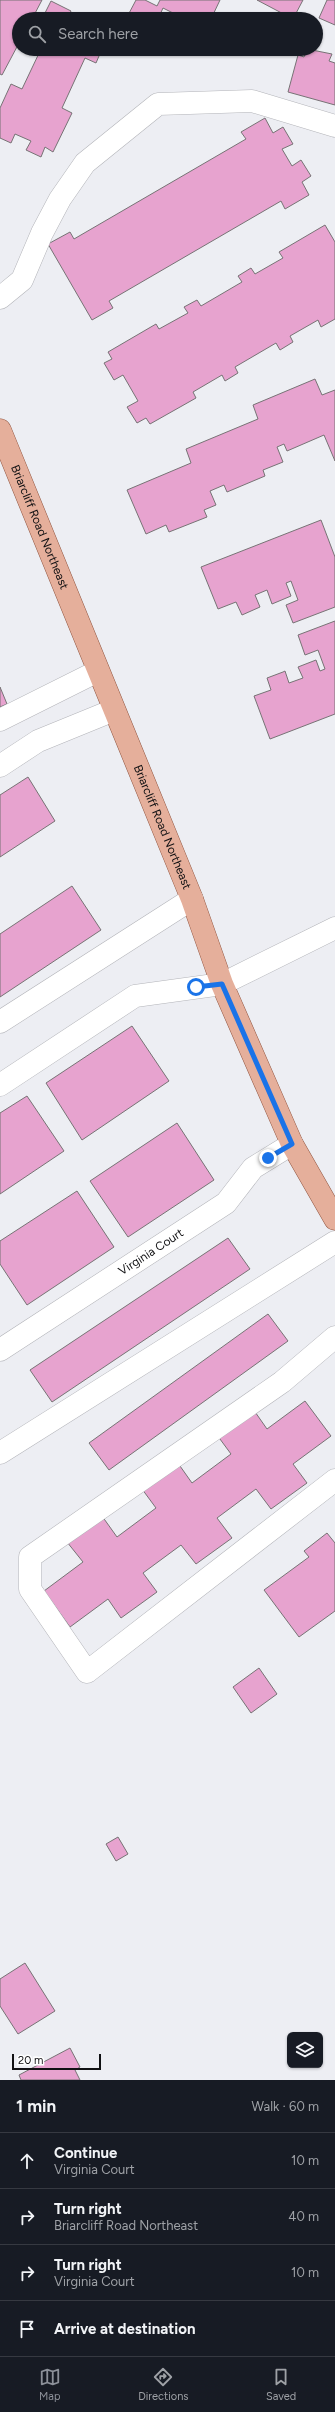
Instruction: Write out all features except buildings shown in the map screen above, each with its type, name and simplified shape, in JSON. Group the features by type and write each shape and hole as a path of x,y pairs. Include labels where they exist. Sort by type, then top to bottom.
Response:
{"main road":[{"name":"Briarcliff Road Northeast","path":"0,430 8,468 98,671 192,899 222,984 292,1144 335,1219"}],"street":[{"path":"0,298 22,280 42,233 60,199 85,163 158,104 252,101 335,126"},
{"path":"0,720 98,671"},
{"path":"0,766 38,741 114,710"},
{"path":"0,1022 192,899"},
{"path":"0,1085 135,996 222,984 335,928"},
{"name":"Virginia Court","path":"0,1350 226,1203 253,1168 292,1144"},
{"path":"0,1453 335,1242"},
{"path":"335,1337 282,1382 30,1557 30,1589 87,1672 335,1480"}],"route":[{"path":"196,987 222,984 292,1144 268,1158"}]}
